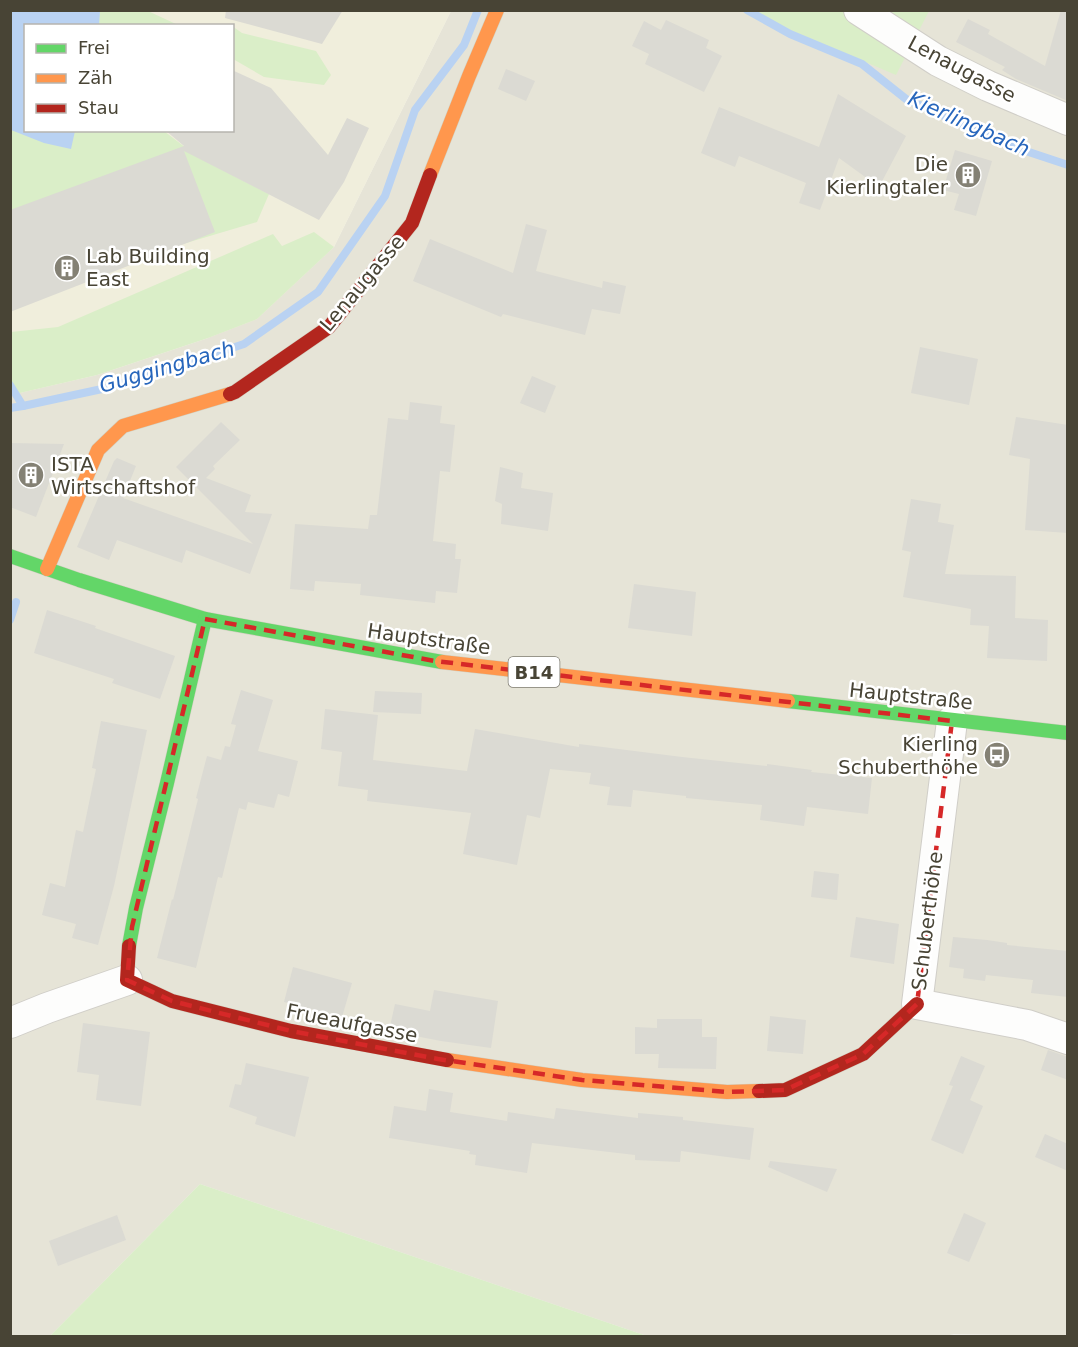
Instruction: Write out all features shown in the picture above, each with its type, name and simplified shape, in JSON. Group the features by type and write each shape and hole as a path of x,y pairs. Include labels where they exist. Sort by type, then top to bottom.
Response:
{"street":[{"name":"Lenaugasse","path":"47,569 98,450 123,426 235,392 329,327 412,223 496,10"},
{"name":"Lenaugasse","path":"859,10 938,61 988,86 1068,120"},
{"name":"Hauptstraße","path":"10,556 205,620 435,661 1068,734"},
{"path":"10,1023 127,980 132,927 205,620"},
{"name":"Schuberthöhe","path":"952,721 917,1004 1028,1025 1068,1039"},
{"name":"Frueaufgasse","path":"127,980 155,994 183,1004 291,1031 438,1059 582,1080 727,1092 784,1090 863,1054 917,1004"}],"highlighted area":[{"path":"205,619 435,661 952,721 917,1004 863,1054 785,1090 727,1092 582,1080 438,1059 291,1031 172,1001 127,980 132,927"}],"shaded area":[{"path":"10,11 451,11 334,247 257,319 97,375 11,395"},
{"path":"451,11 1067,11 1067,1336 954,1334 945,1336 647,1336 200,1184 50,1336 11,1336 10,395 97,375 208,338 334,247"}],"green space":[{"path":"11,11 148,11 176,24 24,24 24,132 165,132 199,158 269,194 257,222 11,295"},
{"path":"745,11 929,11 896,75"},
{"path":"234,27 242,33 316,51 331,75 324,85 264,77 234,60"},
{"path":"314,232 334,247 257,319 97,375 11,395 11,332 58,327 273,234 282,246"},
{"path":"200,1184 647,1336 50,1336"}],"water":[{"path":"11,10 100,11 99,24 24,24 24,132 75,132 71,149 44,143 11,130"}],"building":[{"path":"226,10 343,10 322,44 225,18"},
{"path":"1061,10 1068,10 1068,101 1016,79 1002,70 1005,67 956,42 968,19 990,30 988,34 1045,66"},
{"path":"666,20 709,40 706,48 722,56 704,92 645,64 649,54 632,46 644,21 661,30"},
{"path":"506,69 535,81 526,101 498,89"},
{"path":"234,71 271,88 328,155 347,118 369,128 344,182 319,220 184,151 215,232 10,312 10,210 184,146 167,132 234,132"},
{"path":"838,94 906,136 879,187 839,158 820,210 799,203 806,183 739,156 735,167 701,153 719,107 819,147"},
{"name":"Die Kierlingtaler","path":"955,150 992,161 976,216 954,210 959,194 943,190"},
{"path":"526,224 547,230 536,271 602,288 603,281 626,286 620,314 592,309 585,335 503,314 501,317 413,281 430,239 513,273"},
{"path":"920,347 978,359 969,405 911,393"},
{"path":"532,376 556,386 545,413 520,403"},
{"path":"410,402 442,406 440,423 455,425 450,472 440,471 433,541 456,544 455,559 461,559 457,593 436,591 435,603 360,595 361,584 315,581 314,591 290,589 295,524 368,529 370,515 377,515 388,418 408,420"},
{"path":"1016,417 1068,425 1068,533 1025,530 1030,459 1009,455"},
{"path":"221,422 240,440 213,466 215,469 206,478 251,495 245,512 272,514 250,574 186,550 182,563 117,540 109,560 77,547 117,458 136,466 123,498 253,544 176,467"},
{"name":"ISTA Wirtschaftshof","path":"10,443 64,444 36,517 10,507"},
{"path":"500,467 523,473 521,488 553,493 548,531 501,524 502,504 495,501"},
{"path":"911,499 941,504 938,522 954,525 945,574 1016,576 1015,618 1048,620 1047,661 987,658 989,626 970,625 971,609 903,597 911,552 902,550"},
{"path":"634,584 696,592 692,636 628,628"},
{"path":"47,610 175,656 160,699 112,683 114,679 34,653"},
{"path":"241,690 273,700 258,751 298,761 289,797 278,794 274,808 248,802 246,810 239,808 222,878 218,877 196,968 157,958 207,756 221,760 225,746 230,747 236,725 231,724"},
{"path":"375,691 422,693 421,714 373,712"},
{"path":"325,709 378,715 373,760 467,771 475,729 579,747 579,744 682,757 767,766 767,764 812,770 811,772 872,778 868,814 807,807 804,826 760,820 762,805 686,798 686,796 633,790 631,807 607,805 610,787 589,784 591,773 550,769 540,818 527,815 517,865 463,854 471,813 367,801 368,790 338,786 342,752 321,749"},
{"path":"101,721 147,730 114,886 98,945 72,938 76,924 42,915 50,883 65,887 76,830 83,832 96,769 92,768"},
{"path":"814,871 839,874 837,900 811,897"},
{"path":"856,917 899,924 894,964 850,957"},
{"path":"953,937 1068,951 1068,997 1031,993 1033,980 986,975 985,981 963,978 964,969 949,967"},
{"path":"293,967 352,983 342,1017 284,1002"},
{"path":"434,990 498,1001 491,1048 389,1031 395,1004 430,1011"},
{"path":"770,1016 806,1020 803,1054 767,1051"},
{"path":"657,1019 702,1019 702,1037 717,1037 716,1069 658,1068 659,1054 635,1054 635,1027 657,1028"},
{"path":"83,1023 150,1032 141,1106 96,1100 99,1075 77,1072"},
{"path":"1048,1050 1068,1057 1068,1080 1041,1070"},
{"path":"961,1056 985,1066 970,1100 983,1106 963,1154 931,1140 953,1086 949,1085"},
{"path":"246,1063 309,1077 295,1137 255,1124 257,1117 229,1107 235,1084 241,1085"},
{"path":"429,1089 453,1093 450,1112 507,1121 508,1112 554,1119 556,1108 638,1118 638,1113 683,1117 683,1120 754,1128 750,1160 681,1151 680,1162 635,1160 635,1155 532,1143 527,1173 475,1165 476,1155 469,1154 470,1151 389,1138 394,1106 426,1111"},
{"path":"1045,1134 1068,1144 1068,1171 1035,1157"},
{"path":"770,1161 837,1169 827,1192 768,1167"},
{"path":"964,1213 986,1223 969,1262 947,1253"},
{"path":"117,1215 126,1240 58,1266 49,1241"}],"waterway":[{"name":"Guggingbach","path":"10,385 23,406 102,389 150,375 244,344 318,292 385,196 415,110 464,45 478,10"},
{"name":"Kierlingbach","path":"747,10 790,34 862,64 906,99 1014,147 1068,165"},
{"path":"10,408 23,406"},
{"path":"10,620 16,602"}],"traffic: fast":[{"path":"10,556 205,619 442,662"},
{"path":"129,946 205,619"},
{"path":"788,701 1068,733"}],"traffic: slow":[{"path":"430,175 497,10"},
{"path":"47,569 98,450 123,426 230,394"},
{"path":"442,662 788,701"},
{"path":"447,1060 582,1080 727,1092 759,1091"}],"traffic: jam":[{"path":"230,394 329,327 412,223 430,175"},
{"path":"129,946 127,980 172,1001 291,1031 447,1060"},
{"path":"759,1091 785,1090 863,1054 917,1004"}],"place":[{"name":"Die Kierlingtaler","path":"968,175"},
{"name":"Lab Building East","path":"67,268"},
{"name":"ISTA Wirtschaftshof","path":"31,475"},
{"name":"Kierling Schuberthöhe","path":"997,755"}]}
